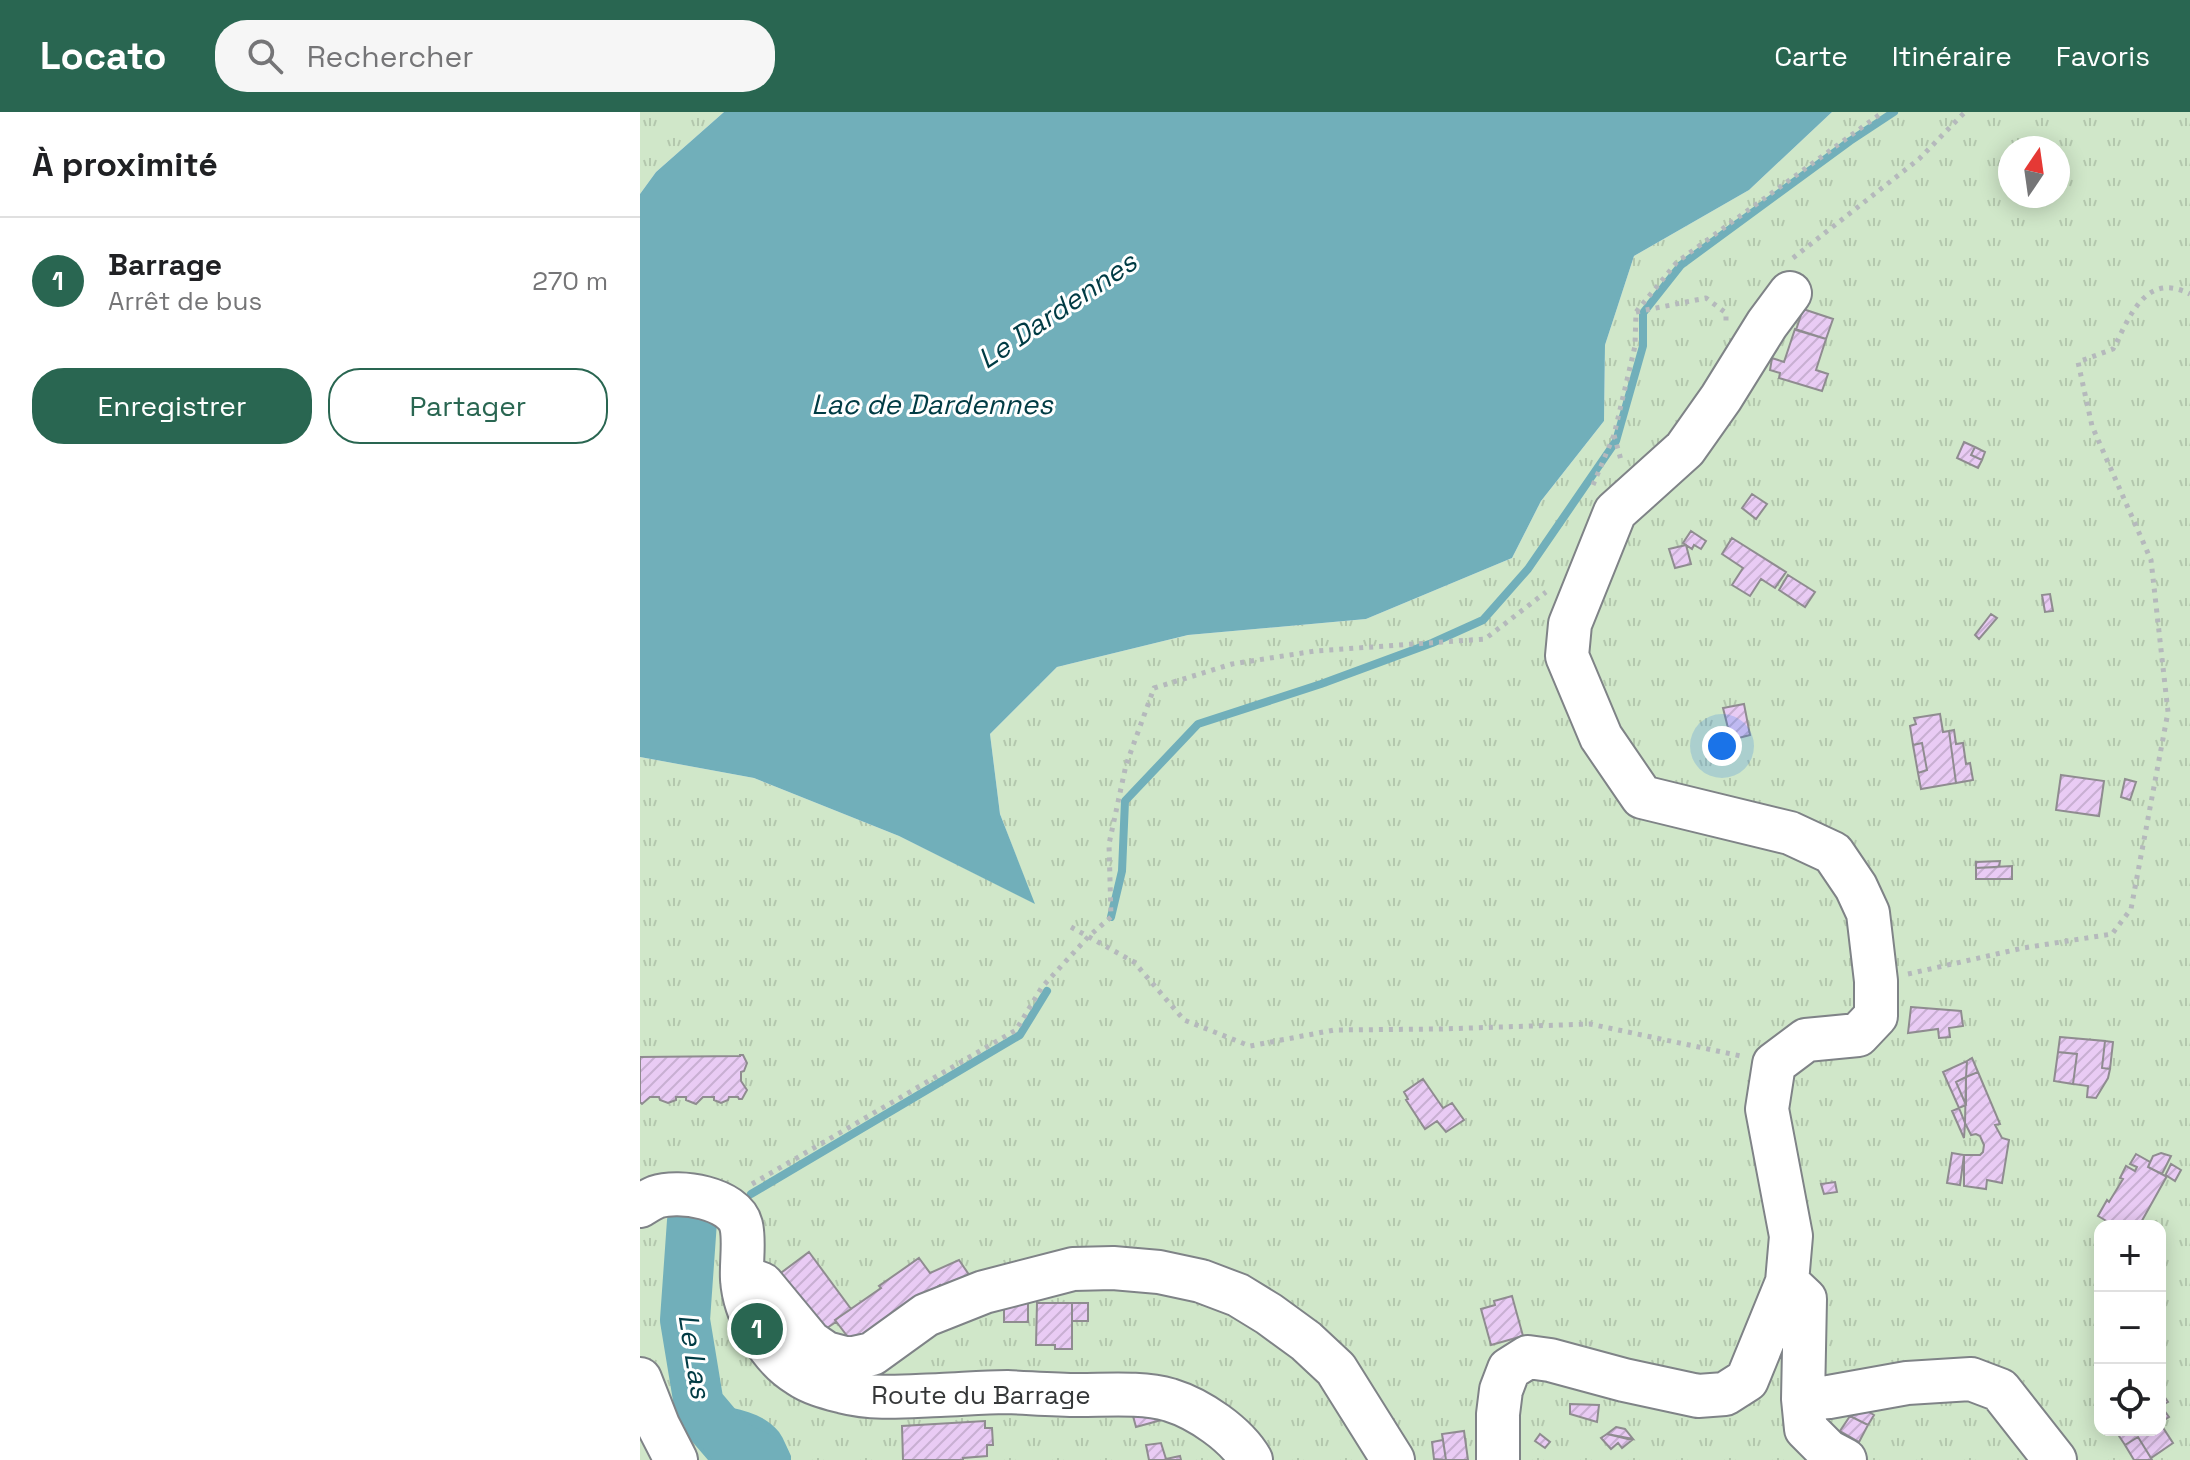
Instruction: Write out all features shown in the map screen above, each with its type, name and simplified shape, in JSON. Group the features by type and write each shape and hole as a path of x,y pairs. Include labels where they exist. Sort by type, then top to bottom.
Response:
{"street":[{"path":"1498,1460 1501,1390 1509,1369 1528,1357 1698,1396 1725,1394 1747,1380 1787,1282 1791,1236 1767,1109 1774,1064 1806,1040 1858,1035 1876,1016 1876,981 1868,913 1856,887 1833,853 1790,833 1642,797 1601,737 1567,656 1570,624 1615,512 1685,449 1767,324 1788,278"},
{"path":"648,1202 680,1194 718,1203"},
{"name":"Route du Barrage","path":"718,1203 736,1215 742,1226 742,1280 749,1312 757,1329 796,1374 824,1386 870,1397 1009,1392 1159,1398 1184,1406 1219,1426 1239,1443 1251,1460"},
{"path":"742,1280 762,1284 810,1342 826,1353 849,1359 872,1354 926,1315 984,1292 1073,1269 1113,1268 1201,1281 1238,1295 1306,1341 1336,1369 1393,1460"},
{"path":"1787,1282 1805,1299 1803,1399 1806,1429 1828,1451 1845,1460"},
{"path":"640,1379 676,1460"},
{"path":"1803,1399 1907,1383 1971,1379 2000,1390 2055,1460"}],"path":[{"path":"1592,487 1614,435 1635,346 1636,312 1677,262 1883,112"},
{"path":"1788,278 1919,159 1965,112"},
{"path":"1876,981 2023,948 2112,934 2131,909 2168,712 2151,560 2092,426 2078,362 2113,349 2138,301 2160,287 2178,288 2190,294"},
{"path":"1636,312 1706,298 1726,313 1726,327"},
{"path":"718,1203 1016,1030 1042,987 1111,917 1109,844 1126,765 1154,688 1232,664 1315,651 1485,639 1548,590"},
{"path":"1071,927 1134,962 1184,1020 1250,1046 1334,1030 1590,1024 1774,1064"}],"green space":[{"path":"640,112 724,112 656,172 640,194"},
{"path":"1832,112 2190,112 2190,1460 640,1460 640,757 754,778 899,836 1034,903 1000,814 990,734 1057,667 1188,635 1366,619 1512,558 1541,501 1604,421 1605,345 1634,256 1749,190"}],"water":[{"name":"Lac de Dardennes","path":"724,112 1832,112 1749,190 1634,256 1605,345 1604,421 1541,501 1512,558 1366,619 1188,635 1057,667 990,734 1000,814 1035,904 899,836 754,778 640,757 640,194 656,172"},
{"path":"699,1405 731,1408 763,1418 779,1432 791,1460 708,1460 684,1432 686,1415"}],"building":[{"path":"1803,309 1833,319 1826,339 1796,330"},
{"path":"1795,329 1826,339 1816,370 1828,374 1822,391 1779,378 1780,373 1770,370 1772,358 1784,362"},
{"path":"1964,442 1975,447 1971,455 1982,460 1978,468 1957,458"},
{"path":"1975,447 1985,452 1982,460 1971,455"},
{"path":"1752,494 1767,504 1756,519 1742,508"},
{"path":"1691,531 1706,541 1701,549 1694,545 1692,549 1683,543"},
{"path":"1732,538 1786,572 1775,588 1761,579 1750,596 1732,585 1743,568 1722,554"},
{"path":"1686,545 1691,564 1675,568 1669,549"},
{"path":"1788,575 1815,592 1805,607 1779,590"},
{"path":"2050,594 2053,611 2045,612 2042,595"},
{"path":"1991,614 1997,618 1979,639 1975,635"},
{"path":"1744,704 1750,735 1731,740 1723,708"},
{"path":"1940,714 1943,732 1949,731 1956,783 1921,789 1918,773 1927,770 1922,743 1913,745 1910,726 1916,724 1914,718"},
{"path":"1954,730 1956,744 1963,743 1966,764 1970,763 1973,780 1956,783 1949,731"},
{"path":"1922,743 1927,770 1918,773 1913,745"},
{"path":"2061,775 2104,781 2099,816 2056,810"},
{"path":"2125,779 2136,782 2130,800 2121,797"},
{"path":"2000,861 1999,867 1976,868 1976,862"},
{"path":"2012,866 2012,879 1976,879 1976,868"},
{"path":"1911,1007 1961,1011 1963,1026 1949,1028 1950,1037 1939,1038 1938,1029 1908,1033"},
{"path":"2060,1037 2105,1041 2102,1068 2110,1069 2096,1098 2087,1097 2088,1086 2073,1084 2077,1054 2058,1052"},
{"path":"2105,1041 2113,1042 2110,1069 2102,1068"},
{"path":"2058,1052 2077,1054 2073,1084 2054,1081"},
{"path":"740,1055 747,1063 741,1072 741,1081 747,1090 742,1099 729,1097 721,1103 714,1097 703,1097 696,1104 686,1100 686,1097 676,1097 668,1103 659,1097 650,1097 642,1104 640,1102 640,1057"},
{"path":"1972,1058 1978,1072 1966,1077 1967,1061"},
{"path":"1967,1061 1966,1077 1956,1082 1966,1105 1959,1108 1943,1072"},
{"path":"1978,1072 2000,1124 1995,1125 2002,1138 2009,1140 2002,1183 1987,1180 1986,1189 1964,1186 1964,1155 1980,1155 1984,1145 1980,1136 1971,1135 1965,1123 1966,1077"},
{"path":"1966,1077 1966,1105 1956,1082"},
{"path":"1423,1079 1443,1108 1452,1103 1464,1120 1446,1132 1437,1121 1425,1129 1404,1092"},
{"path":"1959,1108 1965,1123 1964,1138 1952,1111"},
{"path":"1952,1153 1964,1155 1960,1185 1947,1183"},
{"path":"2161,1153 2171,1156 2162,1174 2148,1167 2153,1156"},
{"path":"2136,1154 2150,1162 2148,1167 2165,1176 2171,1164 2181,1170 2175,1181 2167,1176 2142,1220 2105,1220 2098,1216 2123,1179 2120,1178 2126,1166 2135,1171 2137,1167 2130,1164"},
{"path":"1835,1182 1837,1192 1824,1194 1821,1184"},
{"path":"809,1252 851,1309 818,1334 770,1281"},
{"path":"919,1258 930,1273 959,1260 974,1282 945,1294 940,1285 854,1345 835,1320"},
{"path":"1512,1296 1523,1336 1491,1345 1481,1309"},
{"path":"1028,1301 1028,1322 1004,1322 1004,1303"},
{"path":"1037,1303 1072,1303 1072,1349 1036,1345"},
{"path":"1072,1303 1088,1303 1088,1321 1072,1321"},
{"path":"1570,1404 1599,1405 1597,1422 1570,1414"},
{"path":"1857,1405 1874,1415 1868,1425 1850,1416"},
{"path":"1133,1416 1165,1419 1136,1427"},
{"path":"1850,1416 1868,1425 1859,1442 1840,1431"},
{"path":"985,1421 985,1428 992,1428 993,1445 987,1445 987,1456 963,1460 903,1460 902,1426"},
{"path":"1616,1427 1625,1429 1633,1439 1607,1434"},
{"path":"1464,1431 1468,1460 1446,1460 1442,1434"},
{"path":"2166,1432 2173,1443 2151,1458 2138,1437 2125,1445 2119,1436 2166,1436"},
{"path":"1540,1434 1550,1442 1545,1448 1535,1441"},
{"path":"1607,1434 1632,1440 1622,1448 1618,1443 1611,1449 1601,1438"},
{"path":"2138,1437 2152,1460 2134,1460 2125,1445"},
{"path":"1443,1440 1446,1460 1434,1459 1432,1442"},
{"path":"1161,1443 1166,1459 1180,1456 1181,1460 1149,1460 1146,1445"}],"waterway":[{"path":"1111,917 1122,871 1125,801 1198,724 1321,684 1432,643 1483,620 1528,569 1616,441 1643,346 1643,313 1681,265 1894,112"},
{"path":"751,1194 1020,1035 1047,991"},
{"name":"Le Las","path":"692,1221 685,1320 699,1405 732,1444 765,1460"}],"place":[{"name":"Barrage","path":"757,1329"}],"water label":[{"name":"Le Dardennes","path":"1057,310"}]}
